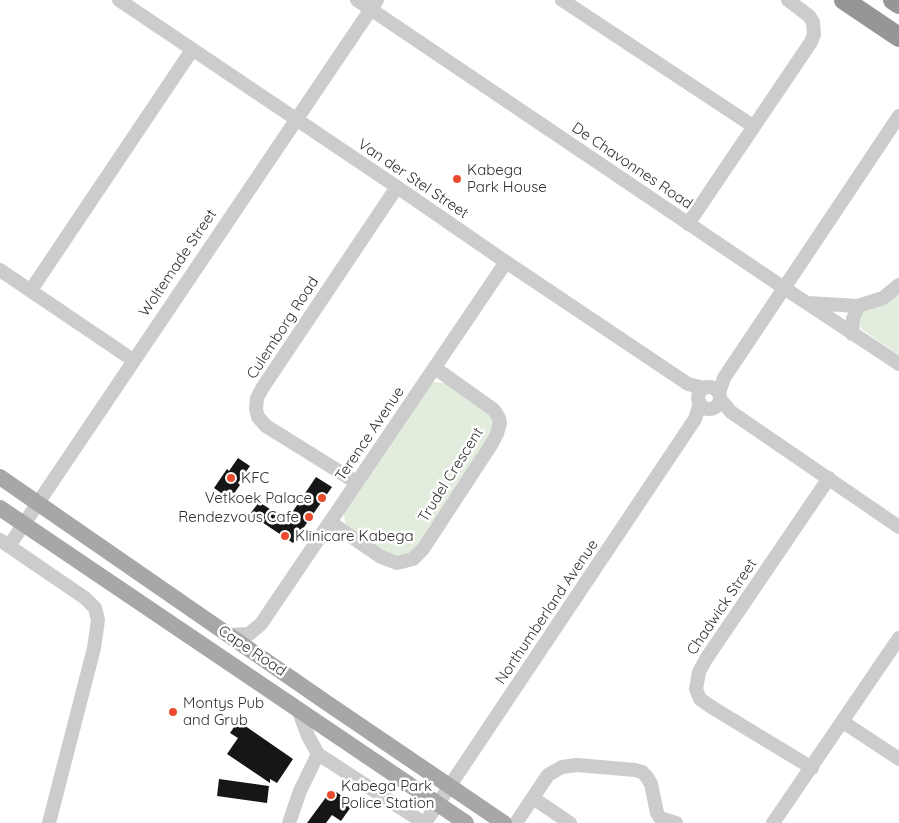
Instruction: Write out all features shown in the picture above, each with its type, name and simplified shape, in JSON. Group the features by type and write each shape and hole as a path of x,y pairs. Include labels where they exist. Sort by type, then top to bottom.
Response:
{"highway":[{"path":"844,0 899,37"},
{"path":"894,0 899,4"}],"main road":[{"name":"Cape Road","path":"0,477 261,656 326,703 504,823"},
{"name":"Cape Road","path":"0,508 466,823"}],"street":[{"name":"Van der Stel Street","path":"119,0 899,527"},
{"name":"De Chavonnes Road","path":"357,0 374,5 688,224 808,303 858,306 883,298 899,285"},
{"path":"562,0 753,126"},
{"path":"688,224 753,126 804,54 814,34 813,22 800,8 788,0"},
{"name":"Woltemade Street","path":"4,543 24,524 295,119 374,5"},
{"path":"31,290 192,50"},
{"path":"709,398 899,116"},
{"name":"Culemborg Road","path":"356,482 266,426 258,417 256,409 257,398 396,186"},
{"name":"Terence Avenue","path":"261,656 258,640 262,624 506,262"},
{"path":"0,270 133,360"},
{"path":"808,303 899,364"},
{"path":"852,334 853,320 858,306"},
{"name":"Trudel Crescent","path":"330,522 381,557 397,563 413,559 423,549 491,445 500,423 494,410 435,368"},
{"name":"Northumberland Avenue","path":"425,823 709,398"},
{"name":"Chadwick Street","path":"812,768 713,708 700,699 696,689 699,672 706,659 829,478"},
{"path":"4,543 86,598 95,608 98,620 94,648 49,823"},
{"path":"228,635 249,634 262,624"},
{"path":"774,823 899,638"},
{"path":"298,709 308,736 318,754 425,823"},
{"path":"843,722 899,758"},
{"path":"289,823 300,791 318,754"},
{"path":"516,823 548,775 562,767 577,765 638,770 645,774 650,780 660,818 676,823"},
{"path":"533,798 570,823"}],"green space":[{"path":"899,293 899,355 861,329 859,324 863,312"},
{"path":"431,383 446,383 491,413 495,428 413,551 409,555 393,558 348,527 345,523 344,512"}],"building":[{"path":"238,458 250,466 230,499 214,488 227,469 229,471"},
{"path":"316,477 332,487 293,543 250,514 259,502 287,520"},
{"path":"238,721 293,759 277,783 270,779 270,783 227,754 238,738 230,733"},
{"path":"219,779 269,786 267,803 217,796"},
{"path":"332,789 353,804 341,821 332,815 326,823 307,823"}],"place":[{"name":"Kabega Park House","path":"457,179"},
{"name":"KFC","path":"231,478"},
{"name":"Vetkoek Palace","path":"322,498"},
{"name":"Rendezvous Cafe","path":"309,517"},
{"name":"Klinicare Kabega","path":"285,536"},
{"name":"Montys Pub and Grub","path":"173,712"},
{"name":"Kabega Park Police Station","path":"331,795"}]}
